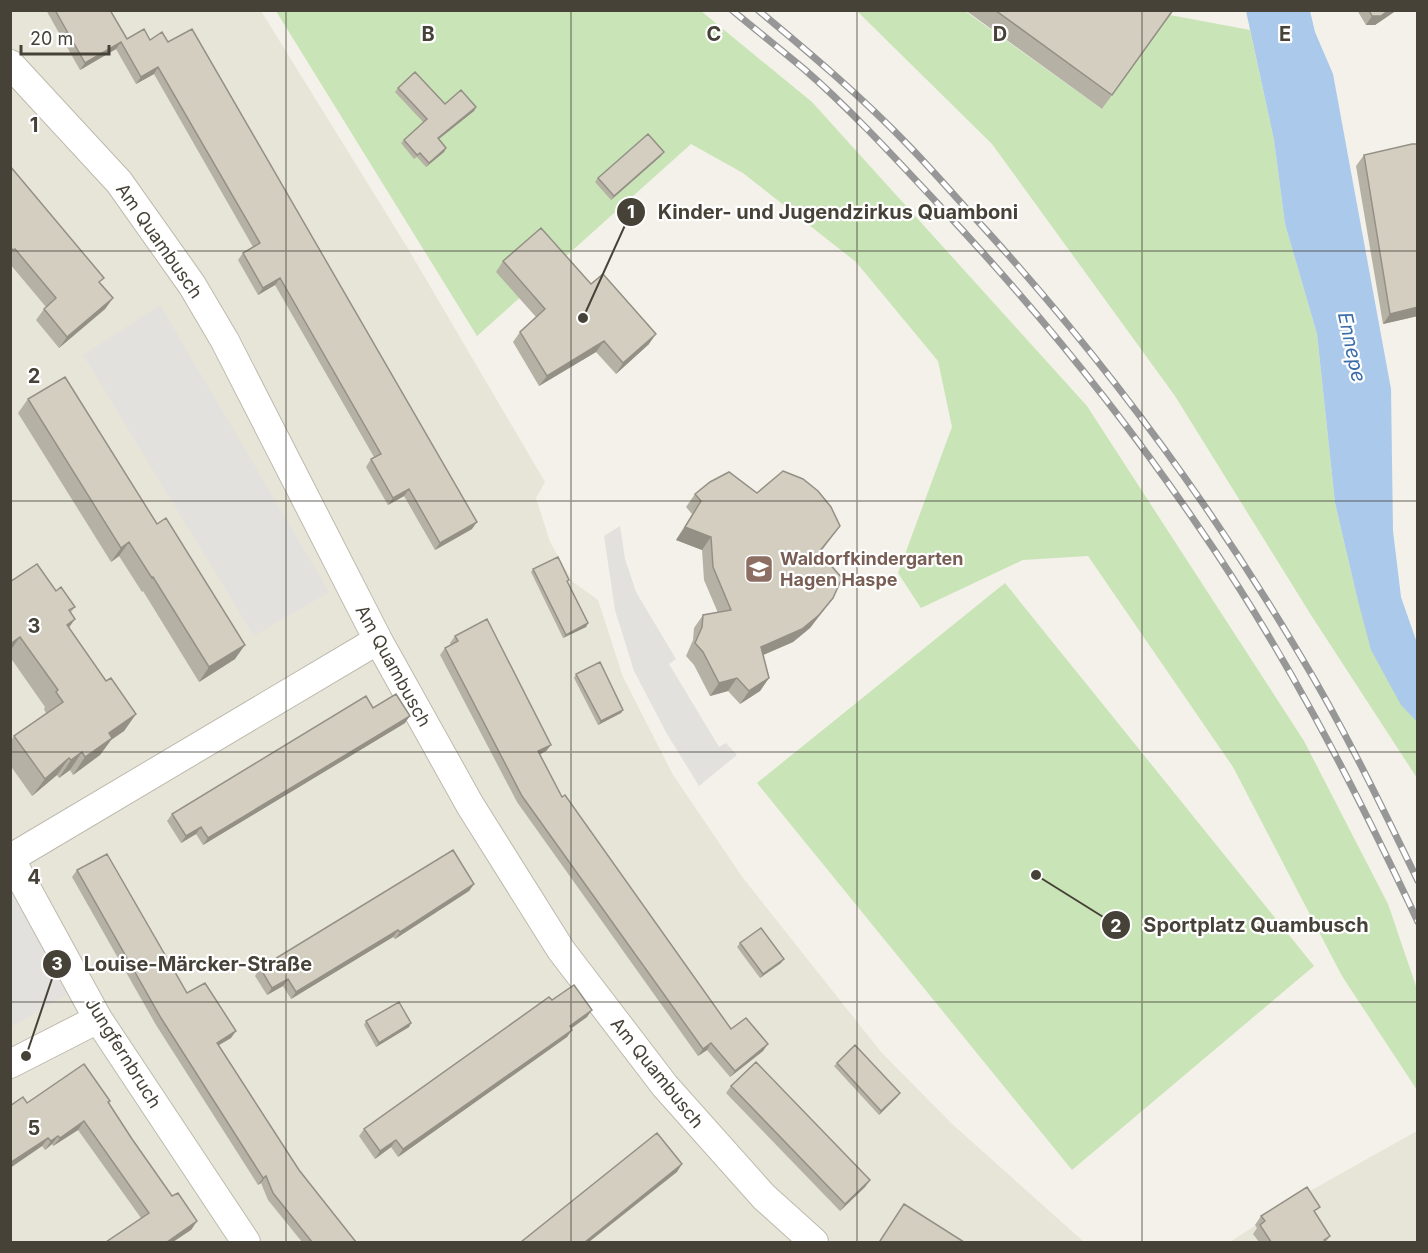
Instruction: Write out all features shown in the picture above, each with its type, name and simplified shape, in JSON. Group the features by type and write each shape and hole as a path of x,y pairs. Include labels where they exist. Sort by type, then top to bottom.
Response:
{"street":[{"name":"Am Quambusch","path":"10,64 119,182 192,285 225,341 378,640 470,805 561,950 665,1086 764,1197 814,1242"},
{"path":"11,858 378,640"},
{"name":"Jungfernbruch","path":"11,858 98,1019 246,1242"},
{"path":"10,1064 98,1019"}],"shaded area":[{"path":"10,11 261,11 407,247 545,482 536,498 550,542 573,582 598,600 623,677 673,775 743,878 881,1052 951,1123 1084,1242 11,1242"},
{"path":"160,305 329,592 254,636 83,355"},
{"path":"620,526 625,559 636,592 676,659 669,664 719,747 726,743 737,755 699,786 667,734 634,671 615,610 604,536"},
{"path":"10,885 69,993 11,1027 10,1027"},
{"path":"1417,1131 1417,1242 1230,1242 1301,1196"}],"green space":[{"path":"276,11 701,11 812,102 1087,406 1304,741 1388,904 1417,989 1417,1090 1342,976 1233,767 1088,556 1023,560 921,608 898,573 952,427 938,361 856,262 743,173 691,144 477,336"},
{"path":"857,11 965,11 1102,109 1170,15 1250,30 1274,140 1285,224 1317,334 1335,503 1357,597 1401,704 1417,722 1417,778 1311,615 1175,396 992,144"},
{"path":"1005,583 1314,966 1072,1170 757,783"}],"water":[{"name":"Ennepe","path":"1246,11 1310,11 1315,32 1333,74 1391,389 1393,531 1401,597 1417,643 1417,722 1401,705 1371,650 1357,597 1335,503 1317,334 1285,224 1274,140"}],"building":[{"path":"55,10 110,10 127,39 144,29 150,40 162,32 168,42 192,29 477,522 440,543 409,489 393,498 371,459 381,454 280,278 263,288 243,253 260,243 158,67 141,77 121,42 85,63"},
{"path":"995,10 1173,10 1112,95"},
{"path":"1369,10 1389,10 1381,16 1372,16"},
{"path":"415,72 445,104 461,90 476,107 438,138 446,148 429,163 420,153 417,155 404,140 427,119 398,88"},
{"path":"648,134 664,152 614,196 598,178"},
{"path":"1418,144 1418,307 1390,314 1364,155"},
{"path":"10,166 104,278 99,282 113,298 67,337 44,309 56,298 15,249 10,247"},
{"path":"541,228 591,284 603,274 656,334 623,363 604,341 547,376 520,332 545,309 503,261"},
{"path":"65,377 157,524 166,518 245,645 209,667 129,542 121,548 28,399"},
{"name":"Waldorfkindergarten Hagen Haspe","path":"783,471 803,479 818,491 831,507 840,526 819,552 842,578 833,598 819,615 802,629 761,647 769,678 749,691 737,678 719,683 703,652 695,643 702,627 703,615 731,610 713,567 711,537 685,527 701,501 695,494 710,482 729,472 757,493"},
{"path":"558,557 588,623 566,635 533,569"},
{"path":"37,564 56,591 61,587 75,607 69,610 75,619 67,625 106,681 111,678 136,714 109,733 112,738 85,757 82,752 71,760 69,758 45,779 14,736 63,702 56,692 58,690 20,637 10,644 10,582"},
{"path":"487,619 551,745 538,751 562,797 565,795 731,1029 746,1018 768,1044 735,1071 711,1043 703,1049 522,796 445,648 458,641 455,636"},
{"path":"600,662 623,710 601,721 576,674"},
{"path":"396,694 410,716 208,838 201,827 186,836 172,814 366,696 373,708"},
{"path":"453,850 474,884 400,932 398,930 296,992 288,979 272,988 260,968"},
{"path":"107,854 187,993 205,983 236,1031 217,1043 299,1170 356,1242 312,1242 273,1193 266,1176 263,1178 161,1018 77,870"},
{"path":"761,928 784,959 763,974 740,943"},
{"path":"574,985 592,1010 570,1026 572,1030 403,1149 396,1140 380,1151 364,1129 549,997 552,1000"},
{"path":"399,1002 411,1023 379,1043 366,1021"},
{"path":"855,1045 900,1093 881,1111 837,1063"},
{"path":"756,1062 870,1180 845,1204 731,1086"},
{"path":"84,1064 172,1196 178,1193 197,1221 167,1242 106,1242 149,1213 84,1121 60,1138 58,1136 51,1141 48,1138 10,1163 10,1106 23,1097 27,1103"},
{"path":"657,1133 682,1164 585,1242 521,1242"},
{"path":"1307,1187 1320,1207 1314,1211 1330,1236 1324,1240 1326,1242 1271,1242 1260,1225 1265,1221 1261,1216"},
{"path":"904,1204 964,1242 880,1241"}],"railway":[{"path":"732,10 804,69 906,169 1041,319 1167,481 1228,570 1287,668 1342,768 1418,922"},
{"path":"758,10 855,94 920,157 1029,279 1113,381 1192,488 1266,598 1347,739 1418,881"}],"place":[{"name":"Kinder- und Jugendzirkus Quamboni","path":"583,318"},
{"name":"Waldorfkindergarten Hagen Haspe","path":"759,569"},
{"name":"Sportplatz Quambusch","path":"1036,875"},
{"name":"Louise-Märcker-Straße","path":"26,1056"}]}
